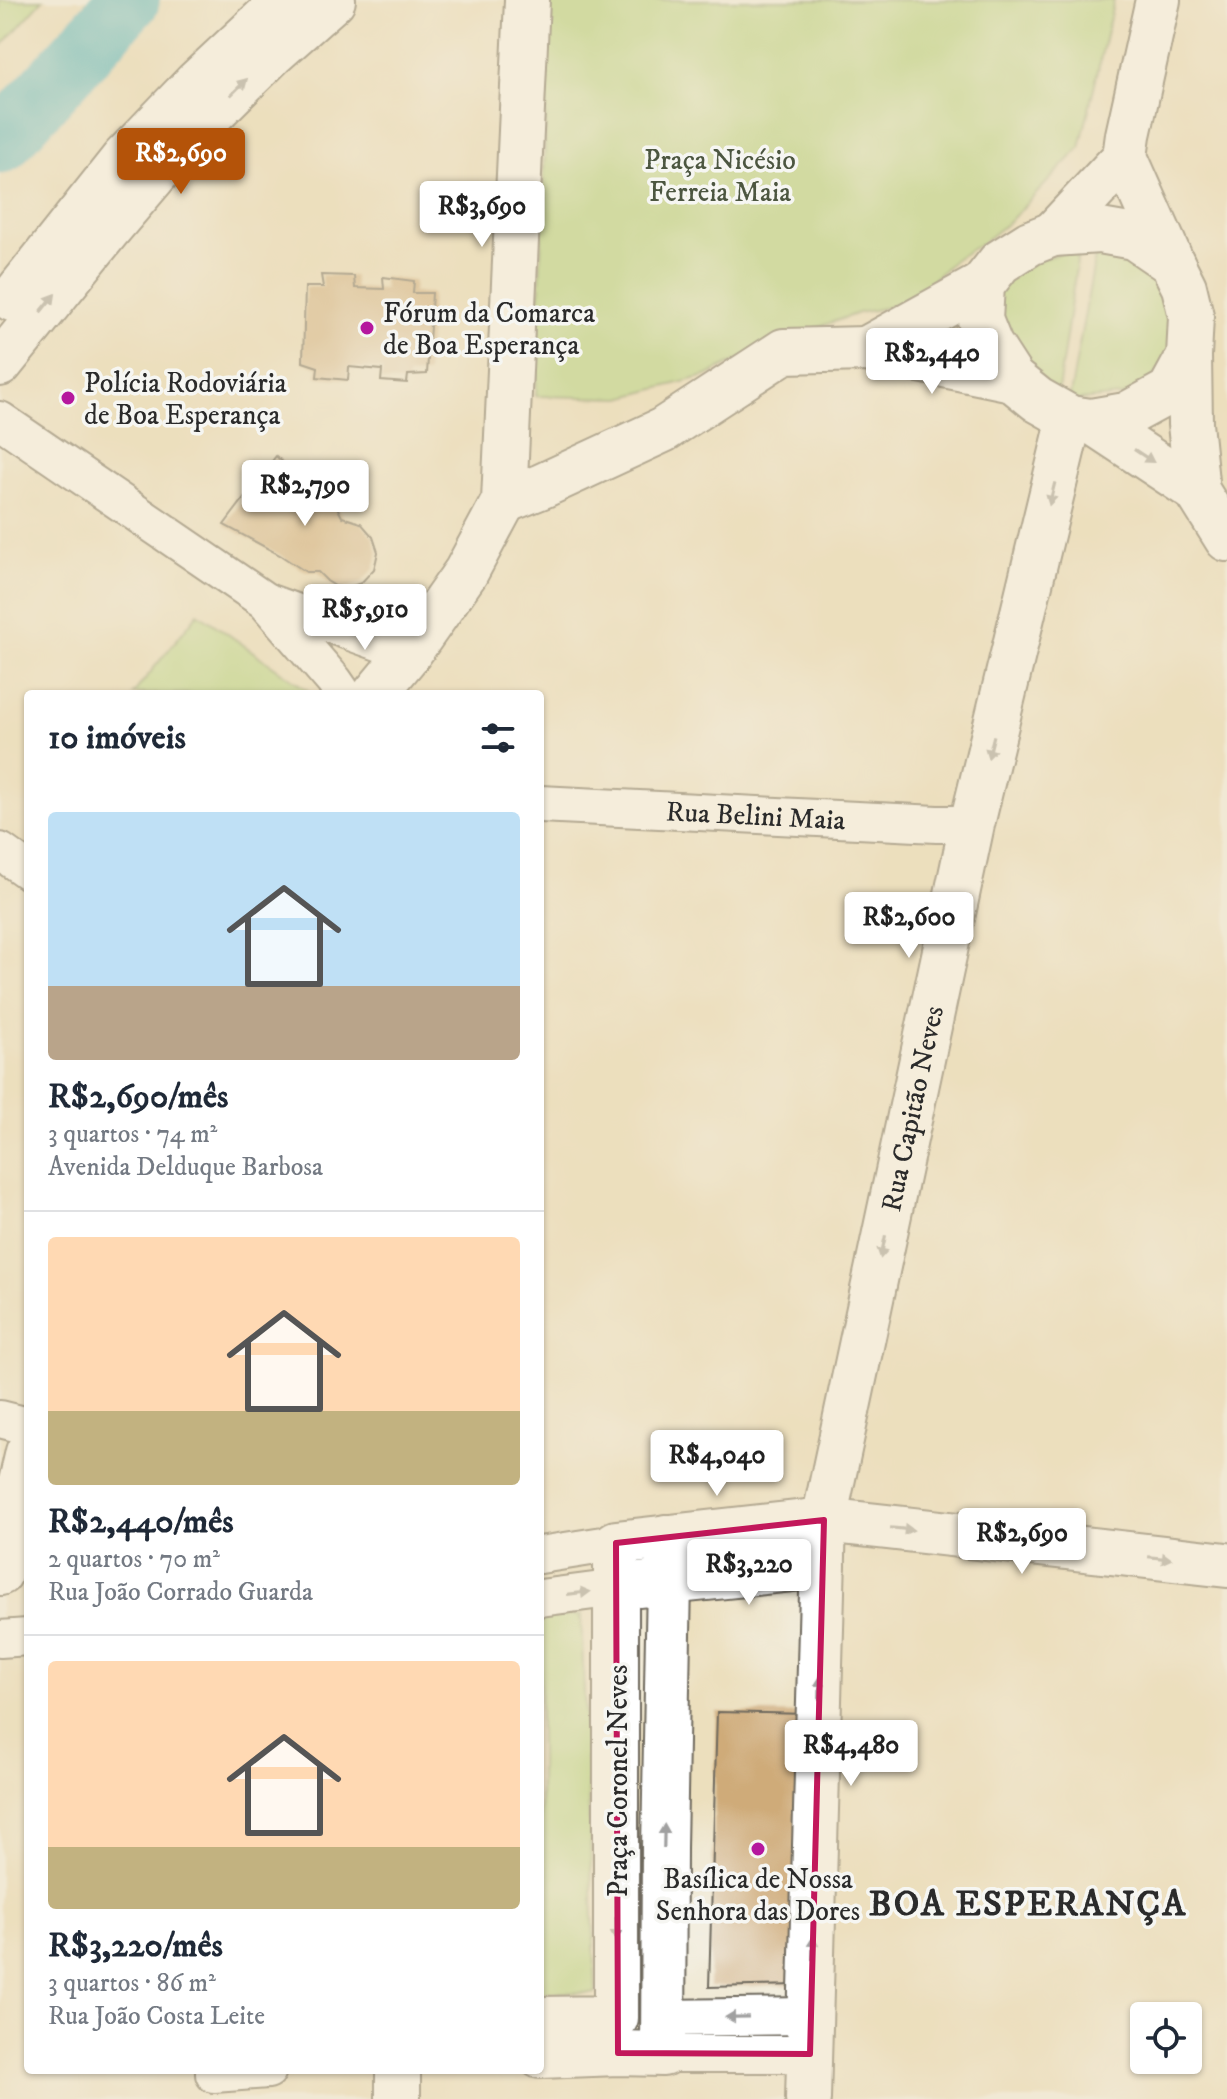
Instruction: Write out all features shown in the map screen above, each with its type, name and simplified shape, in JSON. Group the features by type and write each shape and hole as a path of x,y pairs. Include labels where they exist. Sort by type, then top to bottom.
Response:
{"main road":[{"path":"0,315 124,158 196,83 285,0"},
{"path":"0,364 182,143 272,54 333,0"},
{"path":"378,690 409,653 466,572 504,501 527,0"},
{"path":"1158,0 1125,157 1184,287 1191,316 1190,424 1197,491 1227,539"},
{"path":"1053,234 1125,157"},
{"path":"866,349 982,285 1000,262 1030,243 1053,234 1100,231 1134,237 1172,263"},
{"path":"982,285 980,320 990,345 1012,379 1038,400 1081,419 1197,491"},
{"path":"504,501 663,430 784,351 866,349 1012,379"},
{"path":"1081,419 1126,415 1170,391 1189,356"},
{"name":"Rua Capitão Neves","path":"824,1520 972,824 1081,419"},
{"path":"0,1573 24,1469"},
{"path":"808,2099 824,1520"},
{"path":"616,1543 824,1520 1227,1565"},
{"name":"Praça Coronel Neves","path":"662,2036 669,1581 666,1537"},
{"name":"Praça Coronel Neves","path":"616,1543 617,2036"},
{"path":"617,1588 823,1566"},
{"path":"544,2020 617,2036 662,2036"},
{"path":"544,2055 617,2036"},
{"path":"398,2074 398,2099"}],"street":[{"path":"0,420 265,601 409,653"},
{"path":"265,601 340,690"},
{"name":"Rua Belini Maia","path":"544,804 972,824"},
{"path":"0,851 24,868"},
{"path":"0,1419 24,1425"},
{"path":"544,1554 616,1543"},
{"path":"544,1597 617,1588"},
{"path":"0,1639 24,1637"},
{"path":"662,2036 810,2035"}],"highlighted area":[{"path":"824,1520 810,2054 618,2053 616,1543"}],"green space":[{"path":"0,0 43,0 0,48"},
{"name":"Praça Nicésio Ferreia Maia","path":"550,0 1114,0 1080,148 1010,221 955,259 925,287 894,306 858,313 822,326 763,348 706,376 621,398 536,396"},
{"path":"1097,246 1157,271 1177,343 1143,394 1069,401"},
{"path":"1079,247 1058,391 1008,355 994,286 1006,270"},
{"path":"198,613 307,690 136,690"},
{"path":"581,1614 596,1993 544,1992 544,1619"}],"building":[{"name":"Fórum da Comarca de Boa Esperança","path":"321,275 354,276 355,288 384,289 383,277 414,281 413,293 432,293 427,374 408,375 407,383 381,381 382,370 349,367 348,380 317,377 318,367 303,362 305,287 323,287"},
{"path":"276,456 320,496 327,487 342,517 361,523 373,537 378,552 374,569 361,583 347,588 335,586 318,572 306,572 224,525"},
{"name":"Basílica de Nossa Senhora das Dores","path":"717,1712 808,1714 799,1985 709,1987"}],"waterway":[{"path":"0,143 129,0"}],"place":[{"name":"Fórum da Comarca de Boa Esperança","path":"367,328"},
{"name":"Polícia Rodoviária de Boa Esperança","path":"68,398"},
{"name":"Basílica de Nossa Senhora das Dores","path":"758,1849"}],"district":[{"name":"BOA ESPERANÇA","path":"1028,1902"}]}
